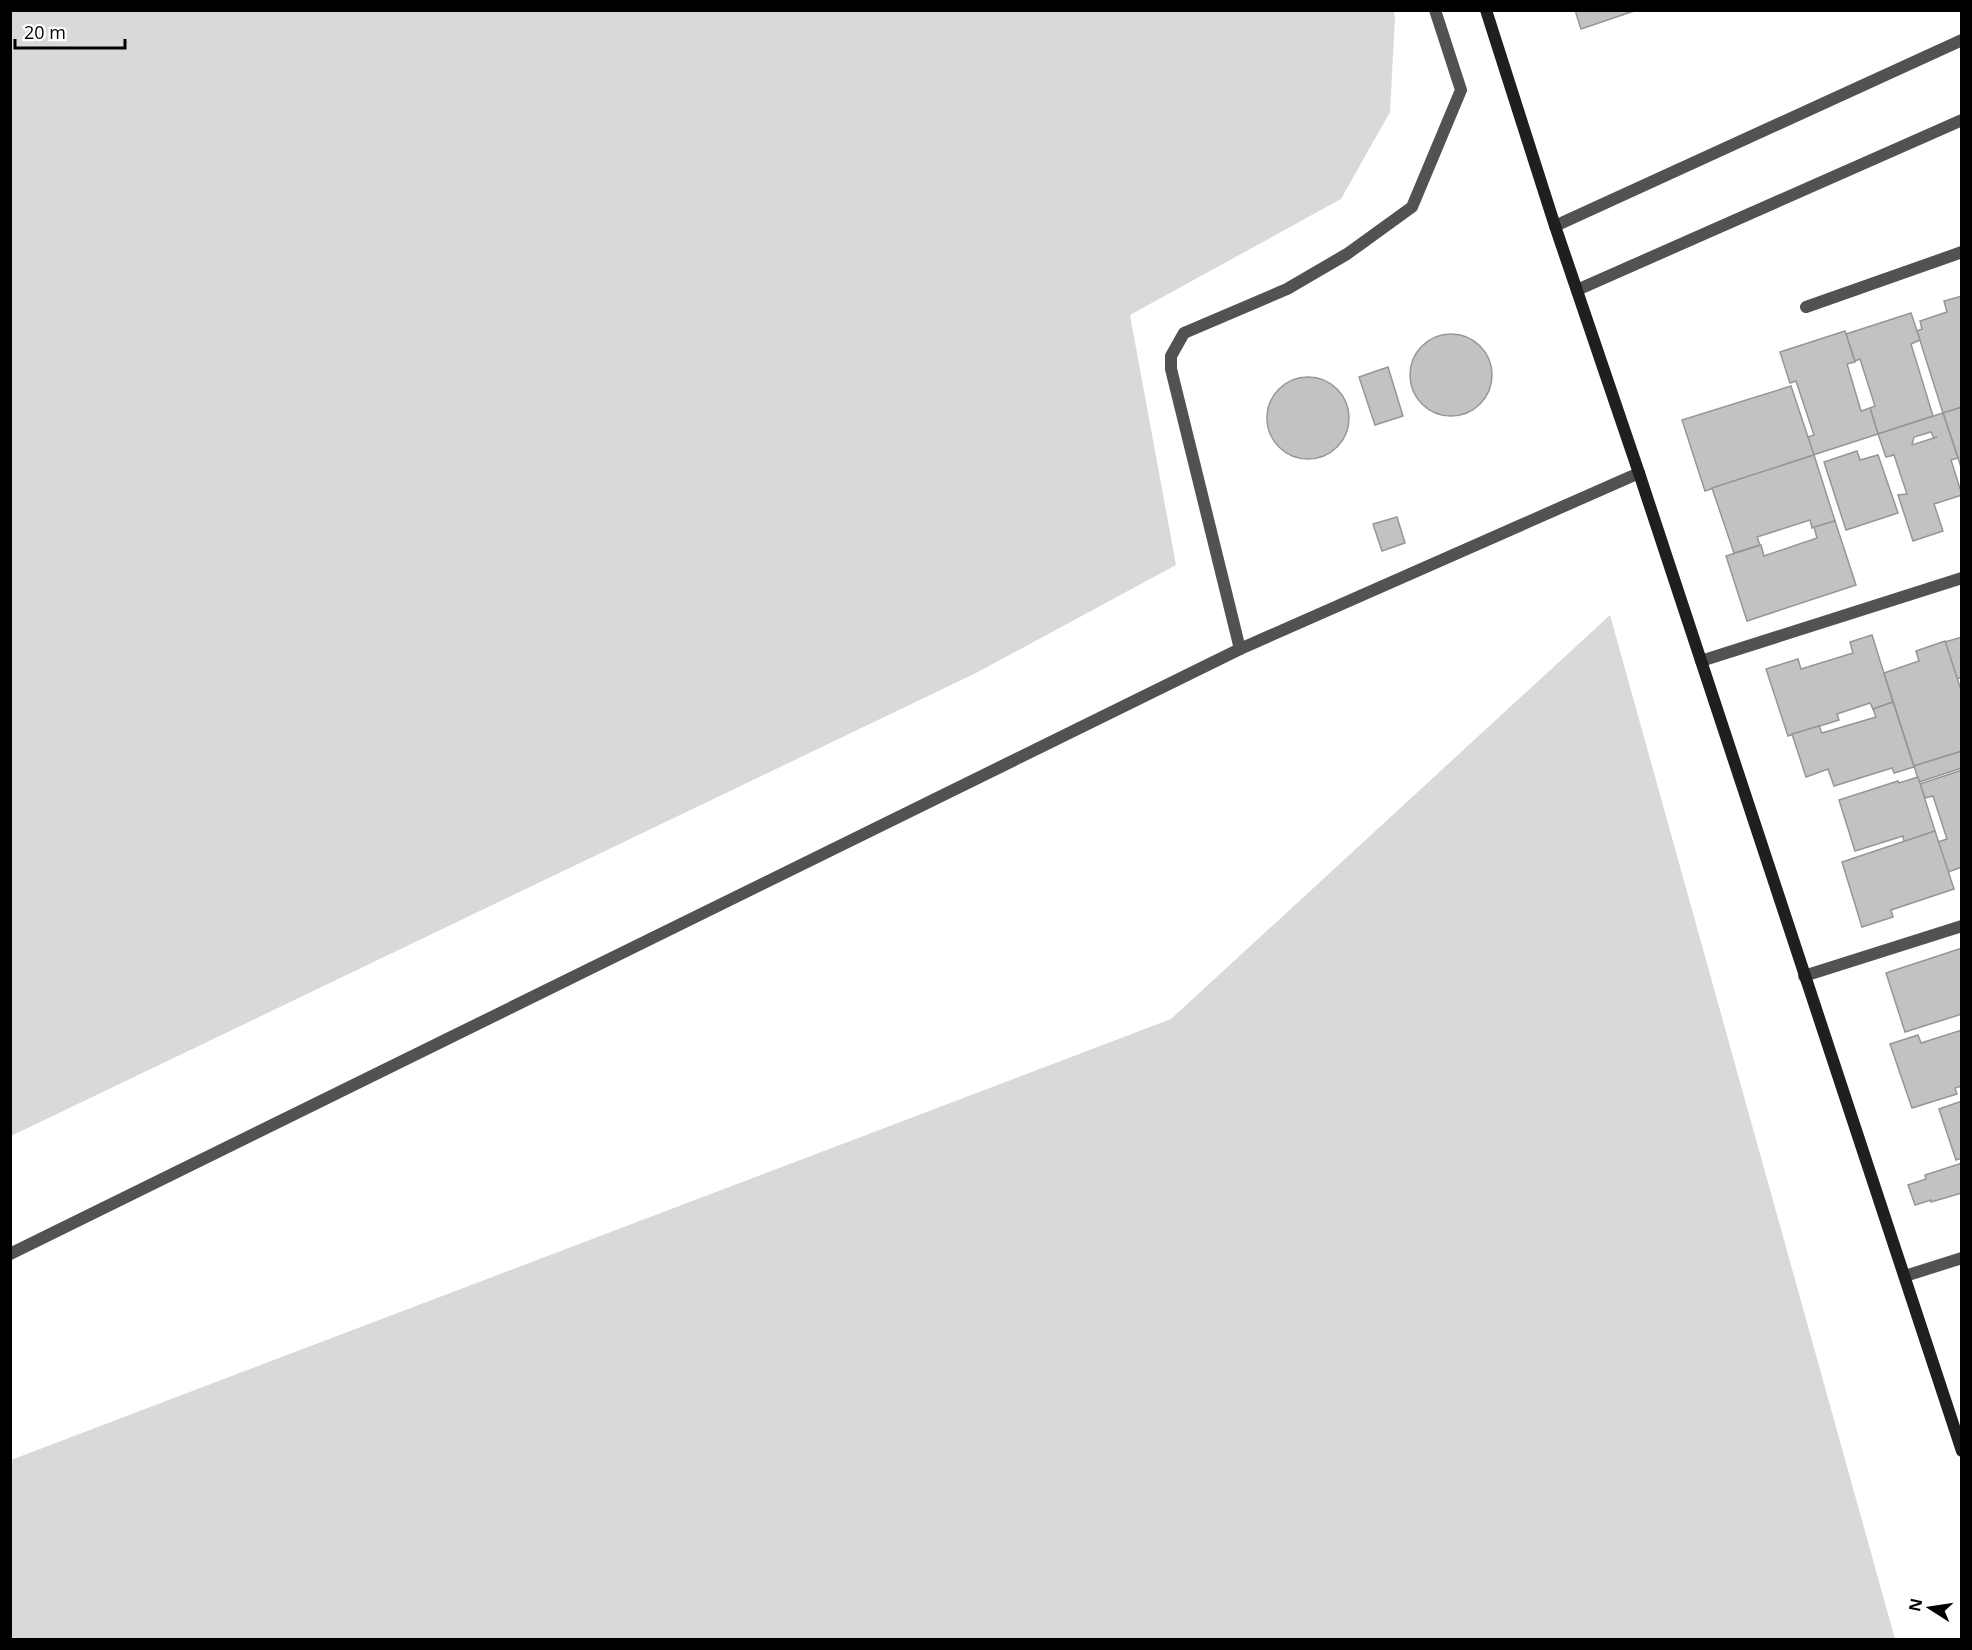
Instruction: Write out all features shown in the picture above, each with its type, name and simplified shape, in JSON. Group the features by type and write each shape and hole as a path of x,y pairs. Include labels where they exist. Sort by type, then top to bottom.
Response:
{"street":[{"path":"1240,649 1171,369 1171,356 1184,333 1287,289 1347,254 1412,207 1461,90 1435,10"},
{"path":"1486,10 1555,226 1639,473 1962,1451"},
{"path":"1555,226 1962,40"},
{"path":"1577,290 1962,120"},
{"path":"1806,307 1962,252"},
{"path":"10,1254 1240,649 1639,473"},
{"path":"1701,661 1962,578"},
{"path":"1804,976 1962,926"},
{"path":"1905,1276 1962,1258"}],"shaded area":[{"path":"11,10 1393,10 1395,17 1390,112 1341,199 1130,315 1176,565 976,673 11,1136"},
{"path":"1610,615 1895,1639 11,1639 11,1460 1171,1019"}],"building":[{"path":"1575,10 1637,10 1581,29"},
{"path":"1962,296 1962,407 1943,413 1917,331 1922,329 1920,321 1947,312 1944,301"},
{"path":"1911,313 1920,340 1911,344 1933,416 1878,434 1870,408 1875,406 1860,359 1855,361 1846,334"},
{"path":"1845,331 1855,362 1847,364 1861,411 1870,408 1878,434 1813,455 1808,437 1814,435 1796,381 1790,383 1780,352"},
{"path":"1451,334 1467,337 1480,346 1489,359 1492,375 1489,391 1480,404 1467,413 1451,416 1435,413 1422,404 1413,391 1410,375 1413,359 1422,346 1435,337"},
{"path":"1388,367 1403,416 1375,425 1359,377"},
{"path":"1308,377 1324,380 1337,389 1346,402 1349,418 1346,434 1337,447 1324,456 1308,459 1292,456 1279,447 1270,434 1267,418 1270,402 1279,389 1292,380"},
{"path":"1791,386 1814,455 1705,491 1682,420"},
{"path":"1962,407 1962,470 1943,413"},
{"path":"1943,413 1958,458 1951,460 1962,495 1934,504 1943,531 1913,541 1898,495 1907,494 1894,455 1886,457 1878,434","holes":["1931,432 1934,438 1912,445 1914,437"]},
{"path":"1857,451 1860,460 1878,455 1898,513 1846,530 1824,462"},
{"path":"1814,455 1835,521 1812,528 1810,520 1757,537 1760,545 1734,553 1712,488"},
{"path":"1397,517 1405,543 1382,551 1373,524"},
{"path":"1835,521 1856,585 1747,621 1726,556 1761,545 1764,556 1817,538 1814,527"},
{"path":"1872,635 1893,702 1873,709 1870,703 1837,714 1839,720 1788,736 1766,669 1798,659 1801,669 1853,653 1850,642"},
{"path":"1962,637 1962,677 1957,679 1945,642"},
{"path":"1945,641 1962,693 1962,751 1914,766 1884,673 1919,661 1916,651"},
{"path":"1893,702 1914,767 1894,773 1892,768 1834,786 1828,769 1806,777 1792,734 1819,726 1822,733 1876,717 1873,709"},
{"path":"1962,751 1962,768 1919,782 1914,766"},
{"path":"1962,770 1962,867 1948,872 1938,842 1947,839 1933,796 1925,798 1920,784"},
{"path":"1918,777 1935,831 1904,842 1903,836 1855,851 1839,800"},
{"path":"1935,831 1954,889 1891,910 1893,917 1862,927 1842,862"},
{"path":"1962,948 1962,1014 1905,1032 1886,973"},
{"path":"1962,1030 1962,1086 1955,1088 1957,1094 1912,1108 1890,1044 1918,1035 1921,1043"},
{"path":"1962,1101 1962,1158 1956,1160 1939,1109"},
{"path":"1962,1163 1962,1193 1915,1205 1908,1185 1926,1179 1925,1175"}]}
